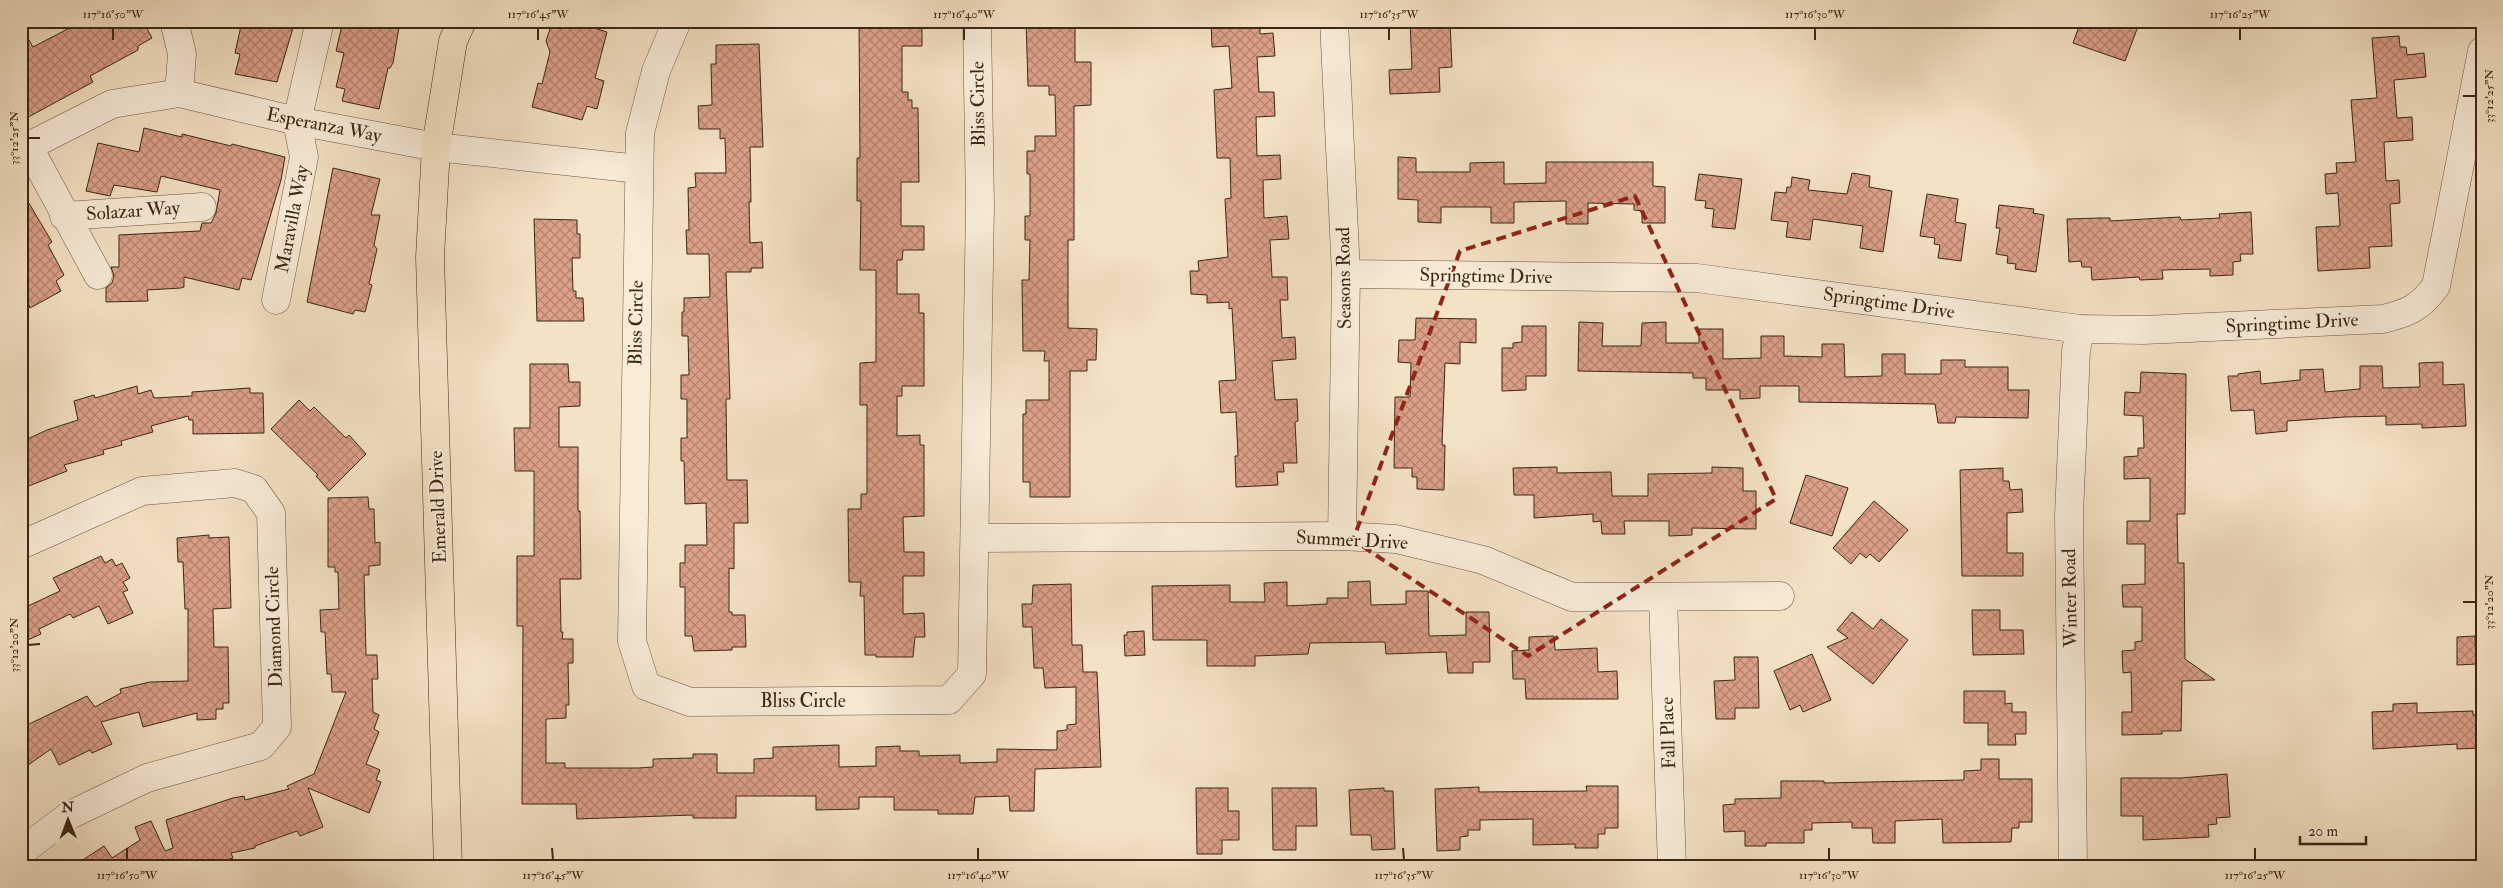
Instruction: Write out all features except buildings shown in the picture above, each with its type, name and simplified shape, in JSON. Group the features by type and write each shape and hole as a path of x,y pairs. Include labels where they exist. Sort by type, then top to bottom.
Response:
{"main road":[{"name":"Emerald Drive","path":"448,867 430,257 436,147 453,41 462,21"}],"street":[{"path":"174,21 182,54 179,93"},
{"name":"Maravilla Way","path":"276,300 304,157 297,122 320,21"},
{"name":"Bliss Circle","path":"677,21 656,71 640,133 632,641 646,686 690,702 949,700 972,674 980,206 977,21"},
{"name":"Seasons Road","path":"1334,21 1346,274 1342,536"},
{"name":"Springtime Drive","path":"1346,274 1697,278 2080,329 2144,330 2383,319 2408,313 2427,299 2436,286 2482,51"},
{"name":"Esperanza Way","path":"25,148 112,104 179,93 297,122 436,147 639,169"},
{"name":"Solazar Way","path":"25,148 98,275"},
{"name":"Solazar Way","path":"64,216 202,207"},
{"name":"Winter Road","path":"2073,867 2069,515 2076,351 2080,329"},
{"name":"Diamond Circle","path":"21,545 142,491 235,483 254,489 271,513 277,727 261,746 147,778 79,811 21,852"},
{"name":"Summer Drive","path":"975,538 1342,536 1396,539 1483,560 1572,597 1780,596"},
{"name":"Fall Place","path":"1664,598 1672,867"}],"highlighted area":[{"path":"1635,196 1776,499 1528,656 1353,540 1460,251"}]}
